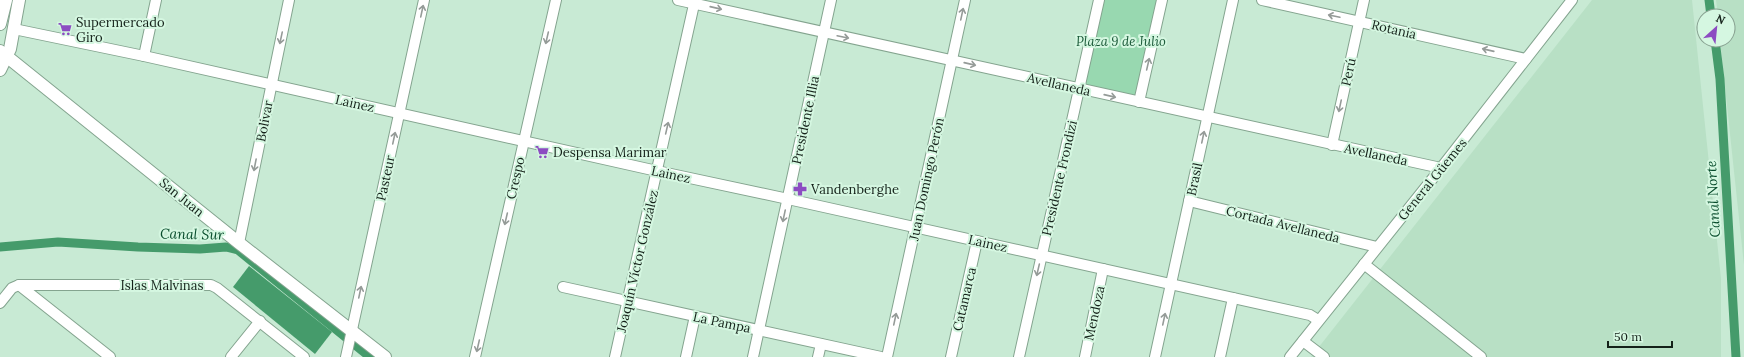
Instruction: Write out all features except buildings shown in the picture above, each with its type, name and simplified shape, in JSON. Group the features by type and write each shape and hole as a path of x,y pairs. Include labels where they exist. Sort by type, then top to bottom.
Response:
{"street":[{"path":"0,25 6,0"},
{"path":"0,70 4,53 14,29 18,0"},
{"path":"144,56 156,0"},
{"name":"Bolivar","path":"239,243 289,0"},
{"name":"Pasteur","path":"346,357 424,0"},
{"name":"Crespo","path":"475,357 556,0"},
{"name":"Avellaneda","path":"678,0 695,2 824,33 1441,168"},
{"name":"Presidente Illia","path":"753,357 831,0"},
{"name":"Juan Domingo Perón","path":"887,357 965,0"},
{"name":"Presidente Frondizi","path":"1019,357 1099,0"},
{"path":"1139,102 1162,0"},
{"name":"Brasil","path":"1155,357 1233,0"},
{"name":"Rotania","path":"1262,0 1526,59"},
{"name":"Perú","path":"1332,145 1364,0"},
{"name":"General Güemes","path":"1290,357 1318,320 1441,168 1572,0"},
{"name":"Joaquín Víctor González","path":"615,357 695,2"},
{"name":"Lainez","path":"0,25 1042,255 1310,315 1318,320"},
{"name":"San Juan","path":"4,53 239,243 385,357"},
{"name":"Cortada Avellaneda","path":"1189,201 1377,247"},
{"name":"Catamarca","path":"951,357 977,241"},
{"path":"1364,264 1481,357"},
{"name":"Mendoza","path":"1085,357 1103,269"},
{"path":"0,304 12,288 19,285 110,357"},
{"name":"Islas Malvinas","path":"19,285 211,285 260,321 304,357"},
{"name":"La Pampa","path":"563,287 881,357"},
{"path":"1220,357 1233,298"},
{"path":"686,357 695,316"},
{"path":"232,357 260,321"},
{"path":"1303,341 1324,357"},
{"path":"818,357 821,344"}],"shaded area":[{"path":"1592,0 1692,0 1721,279 1721,357 1311,357"},
{"path":"1716,0 1744,0 1744,265 1721,48 1736,48 1736,8 1717,8"},
{"path":"249,266 332,332 315,354 233,287"}],"green space":[{"name":"Plaza 9 de Julio","path":"1099,0 1162,0 1139,102 1079,89"}],"waterway":[{"name":"Canal Norte","path":"1709,0 1710,8"},
{"name":"Canal Norte","path":"1716,48 1720,79 1736,357"},
{"name":"Canal Sur","path":"0,247 58,242 200,249 226,247 238,250 370,357"}],"place":[{"name":"Supermercado Giro","path":"65,29"},
{"name":"Despensa Marimar","path":"542,152"},
{"name":"Vandenberghe","path":"800,189"}]}
